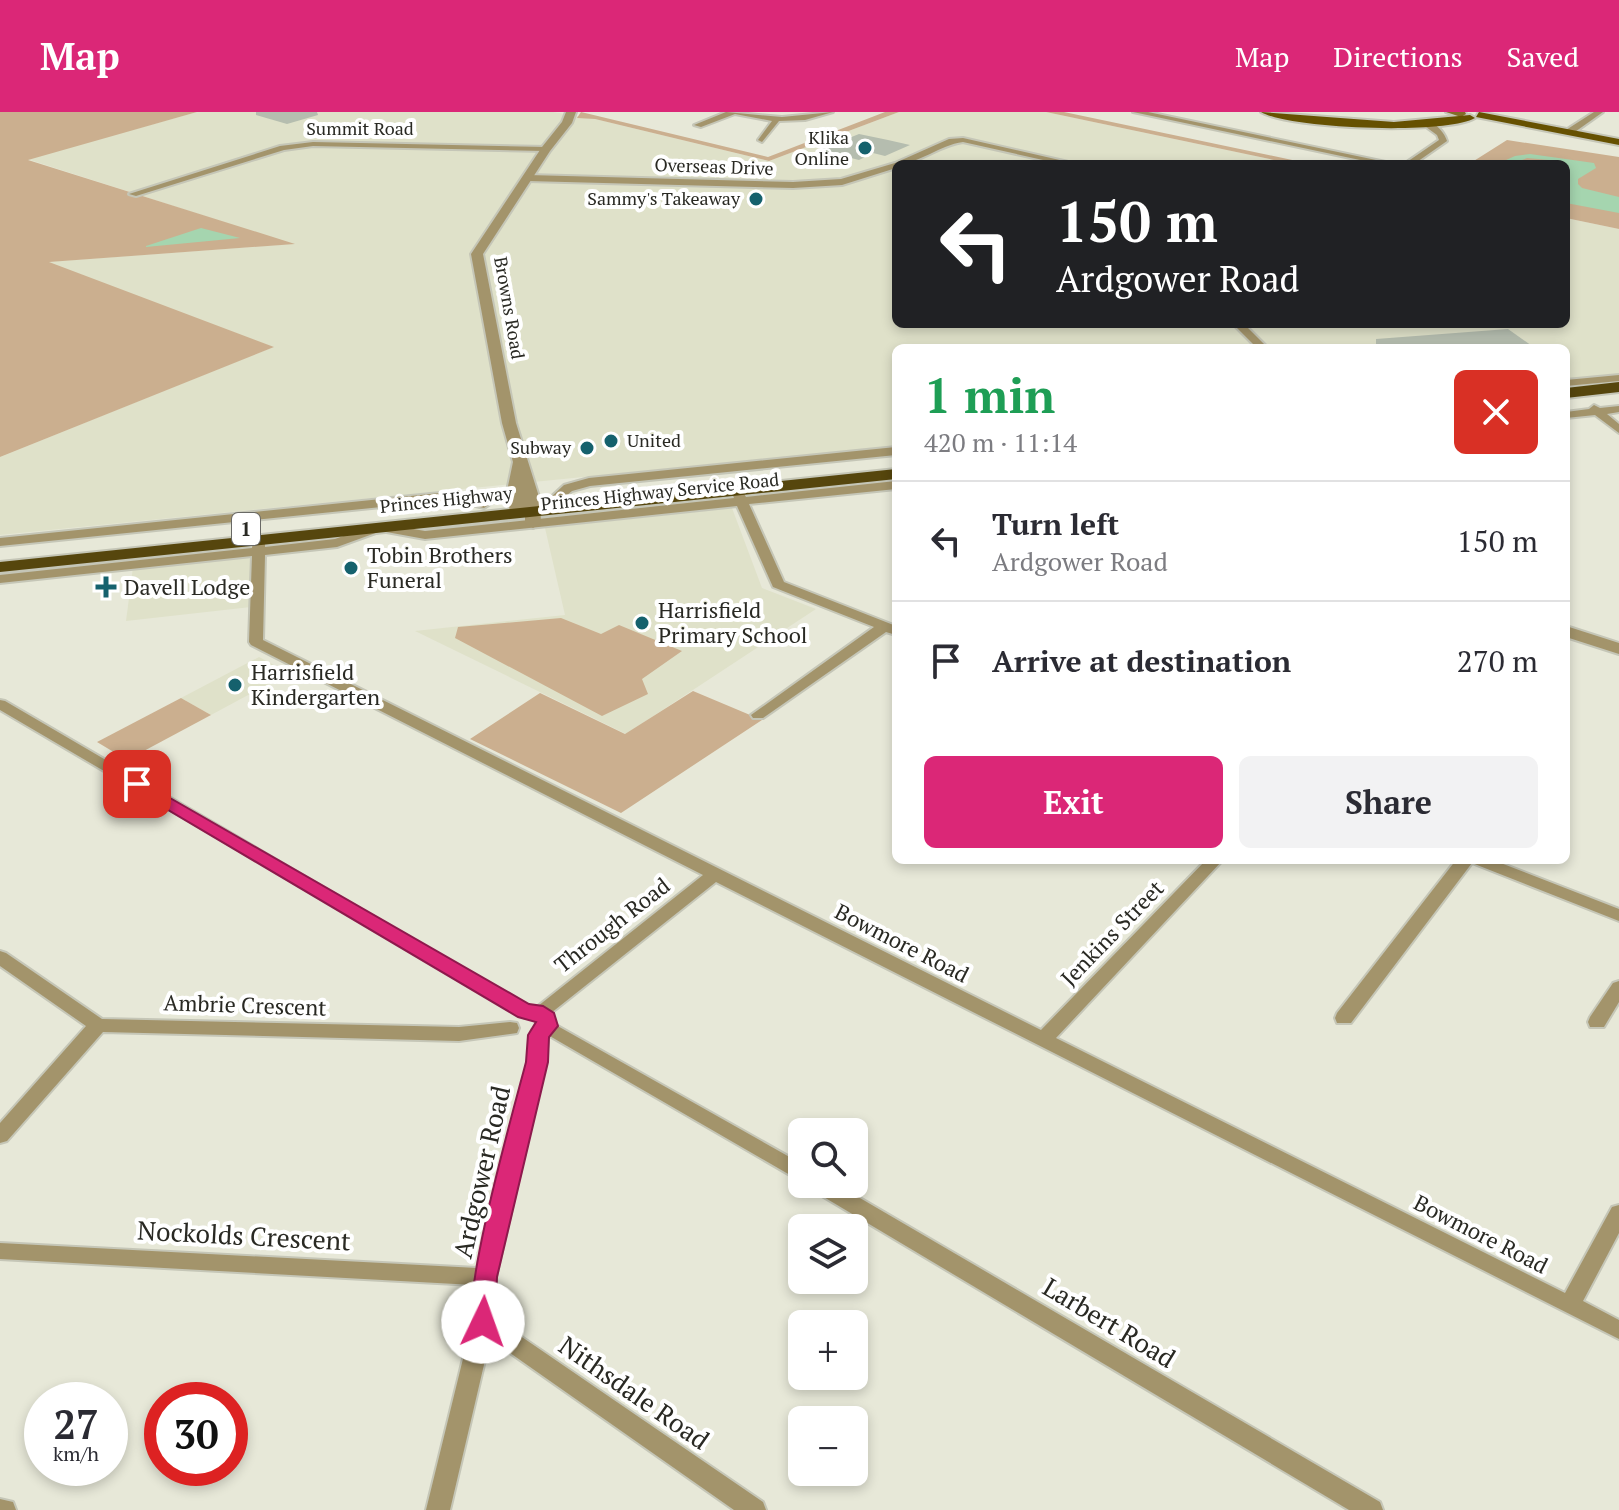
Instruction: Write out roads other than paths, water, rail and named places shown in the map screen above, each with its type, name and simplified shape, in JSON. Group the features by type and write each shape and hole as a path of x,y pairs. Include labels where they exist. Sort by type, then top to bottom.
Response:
{"highway":[{"path":"1570,395 1619,387"},
{"path":"1570,396 1591,407 1619,399"},
{"name":"Princes Highway","path":"0,567 259,540 298,529 484,504 526,510 557,497 892,462"},
{"name":"Princes Highway","path":"298,529 380,527 526,510 740,496 892,475"},
{"name":"Princes Highway","path":"0,554 259,540"}],"main road":[{"path":"1266,112 1398,123 1427,123 1466,115 1619,142"}],"street":[{"name":"Browns Road","path":"557,134 554,133 563,112"},
{"name":"Browns Road","path":"526,510 477,254 546,149 567,123 571,112"},
{"path":"698,125 735,112 776,120 810,118 829,112"},
{"path":"1137,112 1371,160"},
{"path":"1569,132 1599,112"},
{"path":"762,140 776,120"},
{"path":"1414,160 1443,141 1441,134 1427,123"},
{"name":"Overseas Drive","path":"907,160 952,141 963,140 1055,160"},
{"name":"Summit Road","path":"133,194 283,148 313,144 546,149"},
{"name":"Overseas Drive","path":"528,178 793,185 842,182 892,166"},
{"path":"1242,328 1259,344"},
{"path":"1570,394 1619,378"},
{"path":"1570,414 1591,407 1619,409"},
{"path":"1591,407 1619,430"},
{"name":"Princes Highway Service Road","path":"557,497 568,488 589,482 892,451"},
{"name":"Princes Highway Service Road","path":"740,496 892,485"},
{"path":"740,496 778,584 890,629"},
{"path":"0,542 440,497 484,504"},
{"path":"0,579 259,540 342,542 380,527"},
{"name":"Bowmore Road","path":"259,540 256,642 1619,1330"},
{"path":"758,715 890,629"},
{"path":"1570,632 1619,649"},
{"path":"0,704 788,1166"},
{"name":"Jenkins Street","path":"1043,1040 1211,864"},
{"path":"1344,1018 1462,864"},
{"path":"1488,864 1619,915"},
{"name":"Through Road","path":"510,1028 511,1020 538,1021 714,875"},
{"path":"0,957 98,1025 0,1136"},
{"path":"1597,1022 1619,987"},
{"path":"510,1028 521,1037 538,1021"},
{"name":"Ardgower Road","path":"438,1510 483,1322 485,1277 537,1062 538,1021"},
{"name":"Ambrie Crescent","path":"98,1025 459,1034 510,1028"},
{"name":"Larbert Road","path":"843,1198 1371,1510"},
{"path":"1570,1305 1619,1213"},
{"name":"Nockolds Crescent","path":"0,1251 485,1277"},
{"name":"Nithsdale Road","path":"483,1322 754,1510"}],"place":[{"name":"Klika Online","path":"865,148"},
{"name":"Sammy's Takeaway","path":"756,199"},
{"name":"United","path":"611,441"},
{"name":"Subway","path":"587,448"},
{"name":"Tobin Brothers Funeral","path":"351,568"},
{"name":"Davell Lodge","path":"106,587"},
{"name":"Harrisfield Primary School","path":"642,623"},
{"name":"Harrisfield Kindergarten","path":"235,685"}]}
